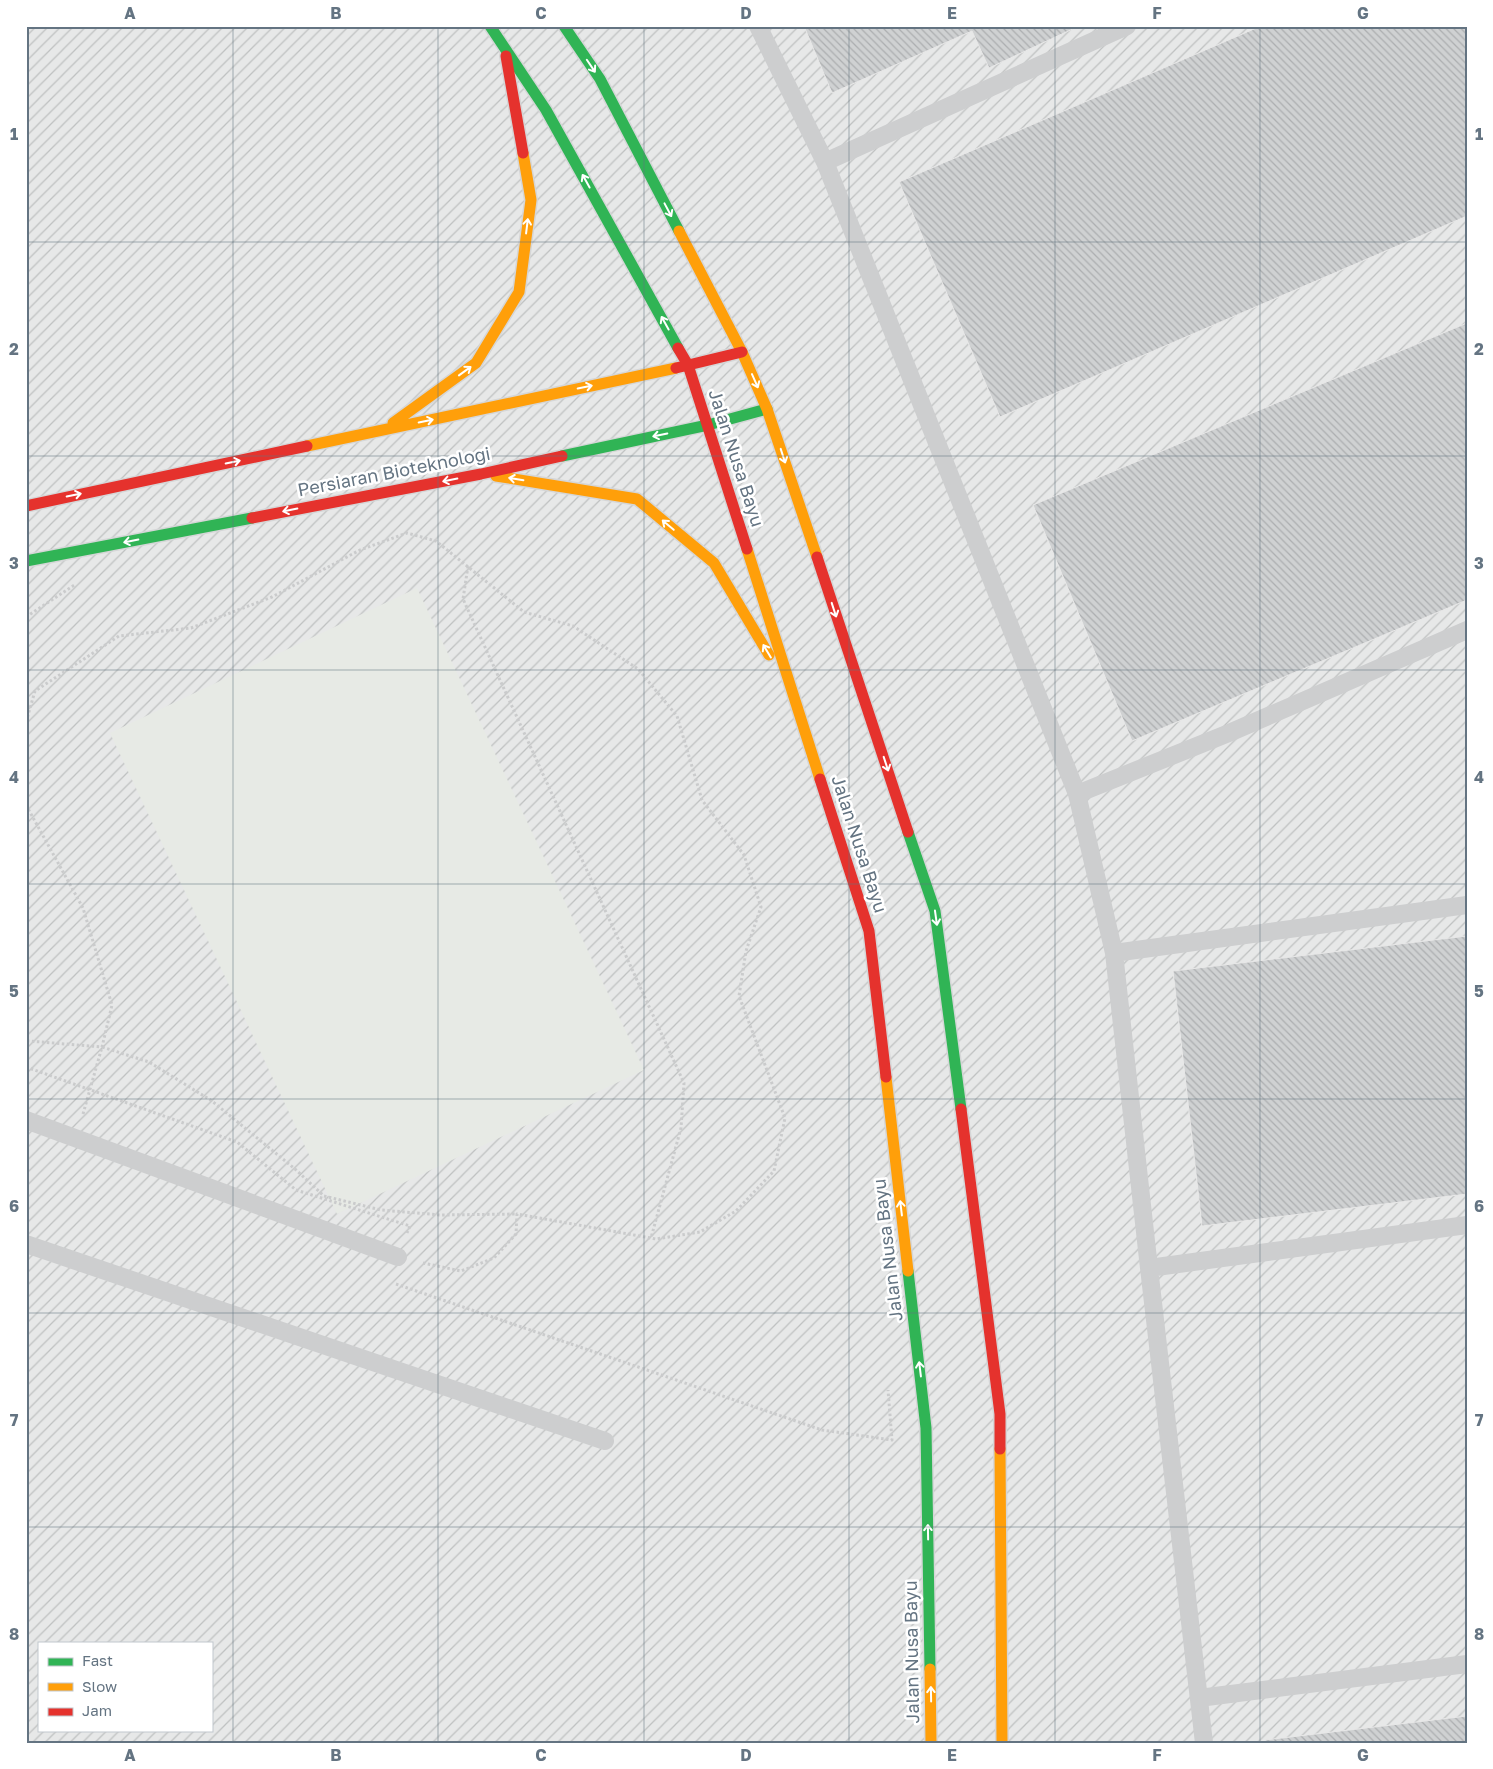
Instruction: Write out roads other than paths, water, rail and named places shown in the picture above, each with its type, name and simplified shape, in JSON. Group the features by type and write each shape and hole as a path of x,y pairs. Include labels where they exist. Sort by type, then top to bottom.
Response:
{"main road":[{"name":"Jalan Nusa Bayu","path":"490,26 546,110 688,366 869,931 926,1428 931,1743"},
{"path":"564,26 600,79 742,352 767,409 935,911 1000,1414 1002,1743"},
{"path":"383,430 476,363 519,292 530,200 504,47"},
{"path":"26,506 688,366 742,352"},
{"name":"Persiaran Bioteknologi","path":"26,561 481,474 708,425 767,409"},
{"path":"481,474 637,499 714,563 792,692"}],"lane":[{"path":"758,26 825,162 1078,794 1114,953 1204,1743"},
{"path":"825,162 1127,26"},
{"path":"1078,794 1228,733 1467,630"},
{"path":"1114,953 1467,905"},
{"path":"26,1120 398,1257"},
{"path":"1149,1268 1467,1225"},
{"path":"26,1244 606,1440"},
{"path":"1198,1698 1467,1664"}]}
